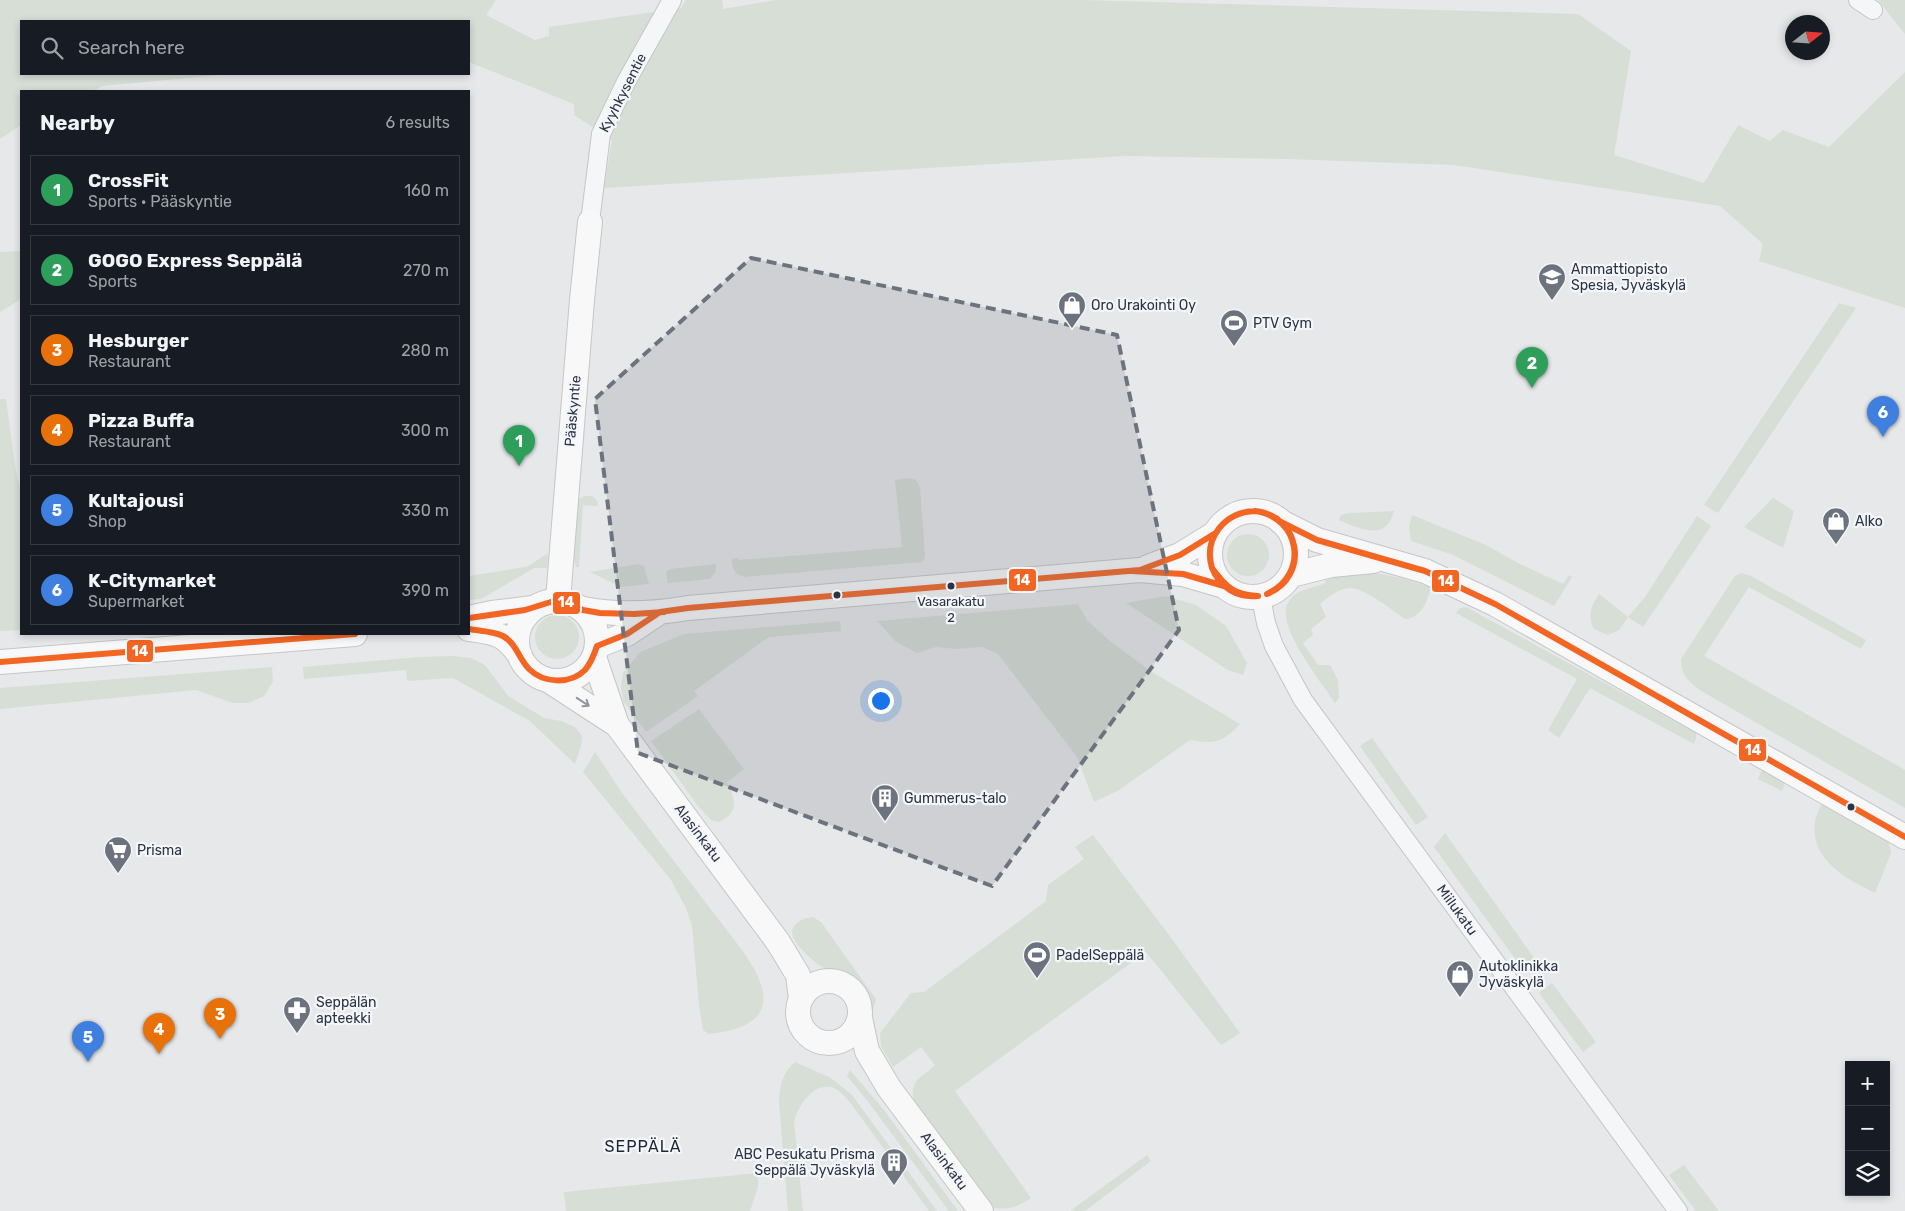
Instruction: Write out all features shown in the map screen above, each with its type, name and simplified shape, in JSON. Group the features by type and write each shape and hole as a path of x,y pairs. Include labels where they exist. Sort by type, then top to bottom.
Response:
{"street":[{"name":"Kyyhkysentie","path":"590,222 600,134 626,82 672,0"},
{"path":"1858,0 1873,10"},
{"name":"Pääskyntie","path":"558,600 590,222"},
{"path":"1140,570 1180,555 1214,534 1230,517 1241,512 1262,512 1271,515 1317,540 1425,571 1494,604 1905,837"},
{"path":"1214,534 1209,556 1211,566 1224,586 1242,596 1261,597 1274,592 1291,575 1296,556 1294,541 1281,522"},
{"path":"1291,575 1331,565 1386,560"},
{"path":"583,610 605,614 660,612 698,607 1140,570 1183,574 1224,586"},
{"name":"Miilukatu","path":"1261,597 1266,623 1274,646 1302,700 1678,1211"},
{"path":"470,618 533,608 545,602 558,600 575,605 590,617 595,626 596,652 589,665 575,676 567,680 548,680 531,671 520,654 503,636 492,632 470,630"},
{"path":"520,654 518,644 519,629 533,608"},
{"path":"596,652 660,612"},
{"path":"0,662 342,635"},
{"name":"Alasinkatu","path":"596,652 604,691 617,725 778,942 798,975 800,999"},
{"name":"Alasinkatu","path":"548,680 617,725"},
{"name":"Alasinkatu","path":"778,942 811,968 835,981"},
{"path":"824,981 835,981 846,985 855,994 860,1006 860,1018 858,1026 848,1038 826,1044 808,1036 798,1019 798,1010 800,999 806,990 824,981"},
{"name":"Alasinkatu","path":"860,1018 867,1050 889,1088 980,1211"},
{"name":"Alasinkatu","path":"826,1044 852,1058 889,1088"}],"highlighted area":[{"path":"751,258 1117,335 1179,630 992,886 638,753 595,399"}],"shaded area":[{"path":"0,0 496,0 486,15 535,40 549,36 549,27 681,8 686,0 722,0 723,9 776,0 1083,0 1578,14 1631,51 1614,155 1704,183 1738,125 1770,141 1783,130 1829,147 1905,72 1905,308 1759,261 1763,244 1720,206 1454,165 1126,156 604,188 612,140 574,115 574,104 470,62 470,20 20,20 20,75 220,75 103,86 95,90 20,90 20,126 0,139"},
{"path":"1878,0 1905,0 1905,34"},
{"path":"20,251 20,300 0,312 0,252"},
{"path":"1839,303 1856,308 1718,513 1704,505"},
{"path":"0,399 6,399 15,466 20,488 20,630 0,631"},
{"path":"910,478 916,480 920,487 925,556 923,562 744,577 734,570 732,559 738,558 739,560 902,547 895,480"},
{"path":"584,496 592,496 597,500 598,506 583,505 579,567 576,567 574,560 576,500"},
{"path":"1773,498 1794,511 1783,548 1744,527"},
{"path":"1394,511 1390,521 1379,530 1356,527 1339,520 1341,515 1349,513"},
{"path":"1412,515 1486,545 1518,563 1563,584 1569,575 1572,577 1554,606 1451,554 1411,541 1409,527"},
{"path":"1697,516 1711,526 1643,627 1628,617 1645,597"},
{"path":"1248,534 1263,540 1269,555 1263,570 1248,576 1233,570 1227,555 1233,540"},
{"path":"548,554 547,568 534,568 481,599 470,600 470,576 525,567"},
{"path":"638,564 644,566 649,584 621,587 590,572"},
{"path":"716,564 716,571 710,579 668,583 666,572 670,569"},
{"path":"1365,571 1401,578 1431,587 1423,608 1415,616 1405,619 1357,589 1347,588 1338,591 1320,604 1326,617 1311,629 1313,635 1303,643 1318,665 1330,665 1338,680 1339,698 1335,703 1311,669 1294,639 1288,626 1286,613 1288,603 1300,591 1325,583 1328,573"},
{"path":"1741,573 1751,576 1866,640 1861,649 1749,587 1704,656 1905,770 1905,808 1703,692 1684,674 1681,659 1735,576"},
{"path":"1599,594 1628,617 1619,630 1608,635 1594,629 1590,615"},
{"path":"1165,596 1196,605 1226,626 1247,663 1243,675 1228,670 1126,603"},
{"path":"1078,604 1087,620 1111,642 1152,672 1240,724 1218,741 1190,740 1119,790 1094,802 1077,757 998,654 982,647 956,649 936,647 917,653 895,641 877,621"},
{"path":"1466,607 1696,733 1694,744 1590,688 1559,738 1548,730 1577,679 1456,613 1460,608"},
{"path":"561,615 573,621 578,628 578,646 573,653 566,658 553,659 545,656 538,649 535,633 538,625 545,618"},
{"path":"840,621 841,631 769,637 694,691 698,696 646,732 623,701 621,686 623,673 640,652 684,634"},
{"path":"452,656 471,658 485,665 508,696 544,718 561,721 575,727 582,736 575,764 530,721 453,678 407,681 406,670 304,679 303,667"},
{"path":"272,667 273,681 264,696 248,703 233,703 196,690 0,709 0,688"},
{"path":"699,709 744,769 727,782 734,799 734,805 730,814 719,822 711,820 698,806 651,741"},
{"path":"1372,738 1428,817 1416,825 1360,746"},
{"path":"595,752 622,793 745,954 758,977 763,991 763,1003 760,1012 753,1020 734,1029 722,1032 709,1034 703,1030 692,926 686,908 671,880 583,772"},
{"path":"1762,770 1785,783 1782,791 1758,779"},
{"path":"1822,803 1888,839 1891,853 1875,893 1853,881 1832,866 1818,847 1815,835 1815,821"},
{"path":"1445,833 1537,962 1524,971 1434,847"},
{"path":"1093,835 1240,1033 1221,1045 1146,952 955,1091 1031,1198 1012,1207 1002,1209 991,1207 913,1099 916,1082 935,1065 921,1047 893,1067 881,1046 880,1033 911,993 924,992 1046,901 1048,885 1084,859 1075,847"},
{"path":"813,917 821,922 876,999 871,1017 866,1022 866,1002 857,986 819,965 804,952 795,940 792,934 796,924 804,919"},
{"path":"1552,983 1596,1042 1583,1052 1539,993"},
{"path":"795,1062 831,1078 852,1095 937,1211 929,1211 846,1098 837,1089 827,1087 820,1088 808,1096 799,1109 794,1121 803,1211 788,1211 779,1101 782,1080 787,1070"},
{"path":"850,1070 884,1110 958,1211 949,1211 847,1076"},
{"path":"1147,1155 1151,1161 1085,1211 1070,1211"},
{"path":"1684,1165 1719,1211 1696,1211 1669,1175"},
{"path":"758,1173 758,1187 750,1211 566,1211 564,1192"}],"transit line":[{"name":"14","path":"1212,568 1211,547 1219,529 1234,516 1255,511"},
{"name":"14","path":"1255,511 1270,515 1282,523 1290,534 1294,547 1294,561 1290,574 1281,585 1267,594"},
{"name":"14","path":"1255,511 1270,515 1282,524 1290,535 1294,547 1294,561 1290,573 1281,585 1267,594"},
{"name":"14","path":"1281,522 1317,540 1425,571 1495,604 1905,837"},
{"name":"14","path":"470,629 503,636 511,643 529,669 535,674 549,679 564,680 579,675 585,670 597,646 627,634 660,612 688,608 1140,570 1180,555 1214,534"},
{"name":"14","path":"1212,568 1231,589 1243,594 1258,596"},
{"name":"14","path":"1212,568 1215,575 1230,590 1243,595 1258,596"},
{"name":"14","path":"1132,571 1183,574 1224,586"},
{"name":"14","path":"470,618 525,610 554,601 565,602 583,610 600,613 634,614 664,612"},
{"name":"14","path":"0,662 342,635"}],"place":[{"name":"Ammattiopisto Spesia, Jyväskylä","path":"1552,301"},
{"name":"Oro Urakointi Oy","path":"1072,329"},
{"name":"PTV Gym","path":"1234,347"},
{"name":"GOGO Express Seppälä","path":"1532,388"},
{"name":"K-Citymarket","path":"1883,437"},
{"name":"CrossFit","path":"519,466"},
{"name":"Alko","path":"1836,545"},
{"name":"Vasarakatu 2","path":"951,586"},
{"name":"Gummerus-talo","path":"885,822"},
{"name":"Prisma","path":"118,874"},
{"name":"PadelSeppälä","path":"1037,979"},
{"name":"Autoklinikka Jyväskylä","path":"1460,998"},
{"name":"Seppälän apteekki","path":"297,1034"},
{"name":"Hesburger","path":"220,1039"},
{"name":"Pizza Buffa","path":"159,1054"},
{"name":"Kultajousi","path":"88,1062"},
{"name":"ABC Pesukatu Prisma Seppälä Jyväskylä","path":"894,1186"}],"district":[{"name":"SEPPÄLÄ","path":"643,1146"}]}
